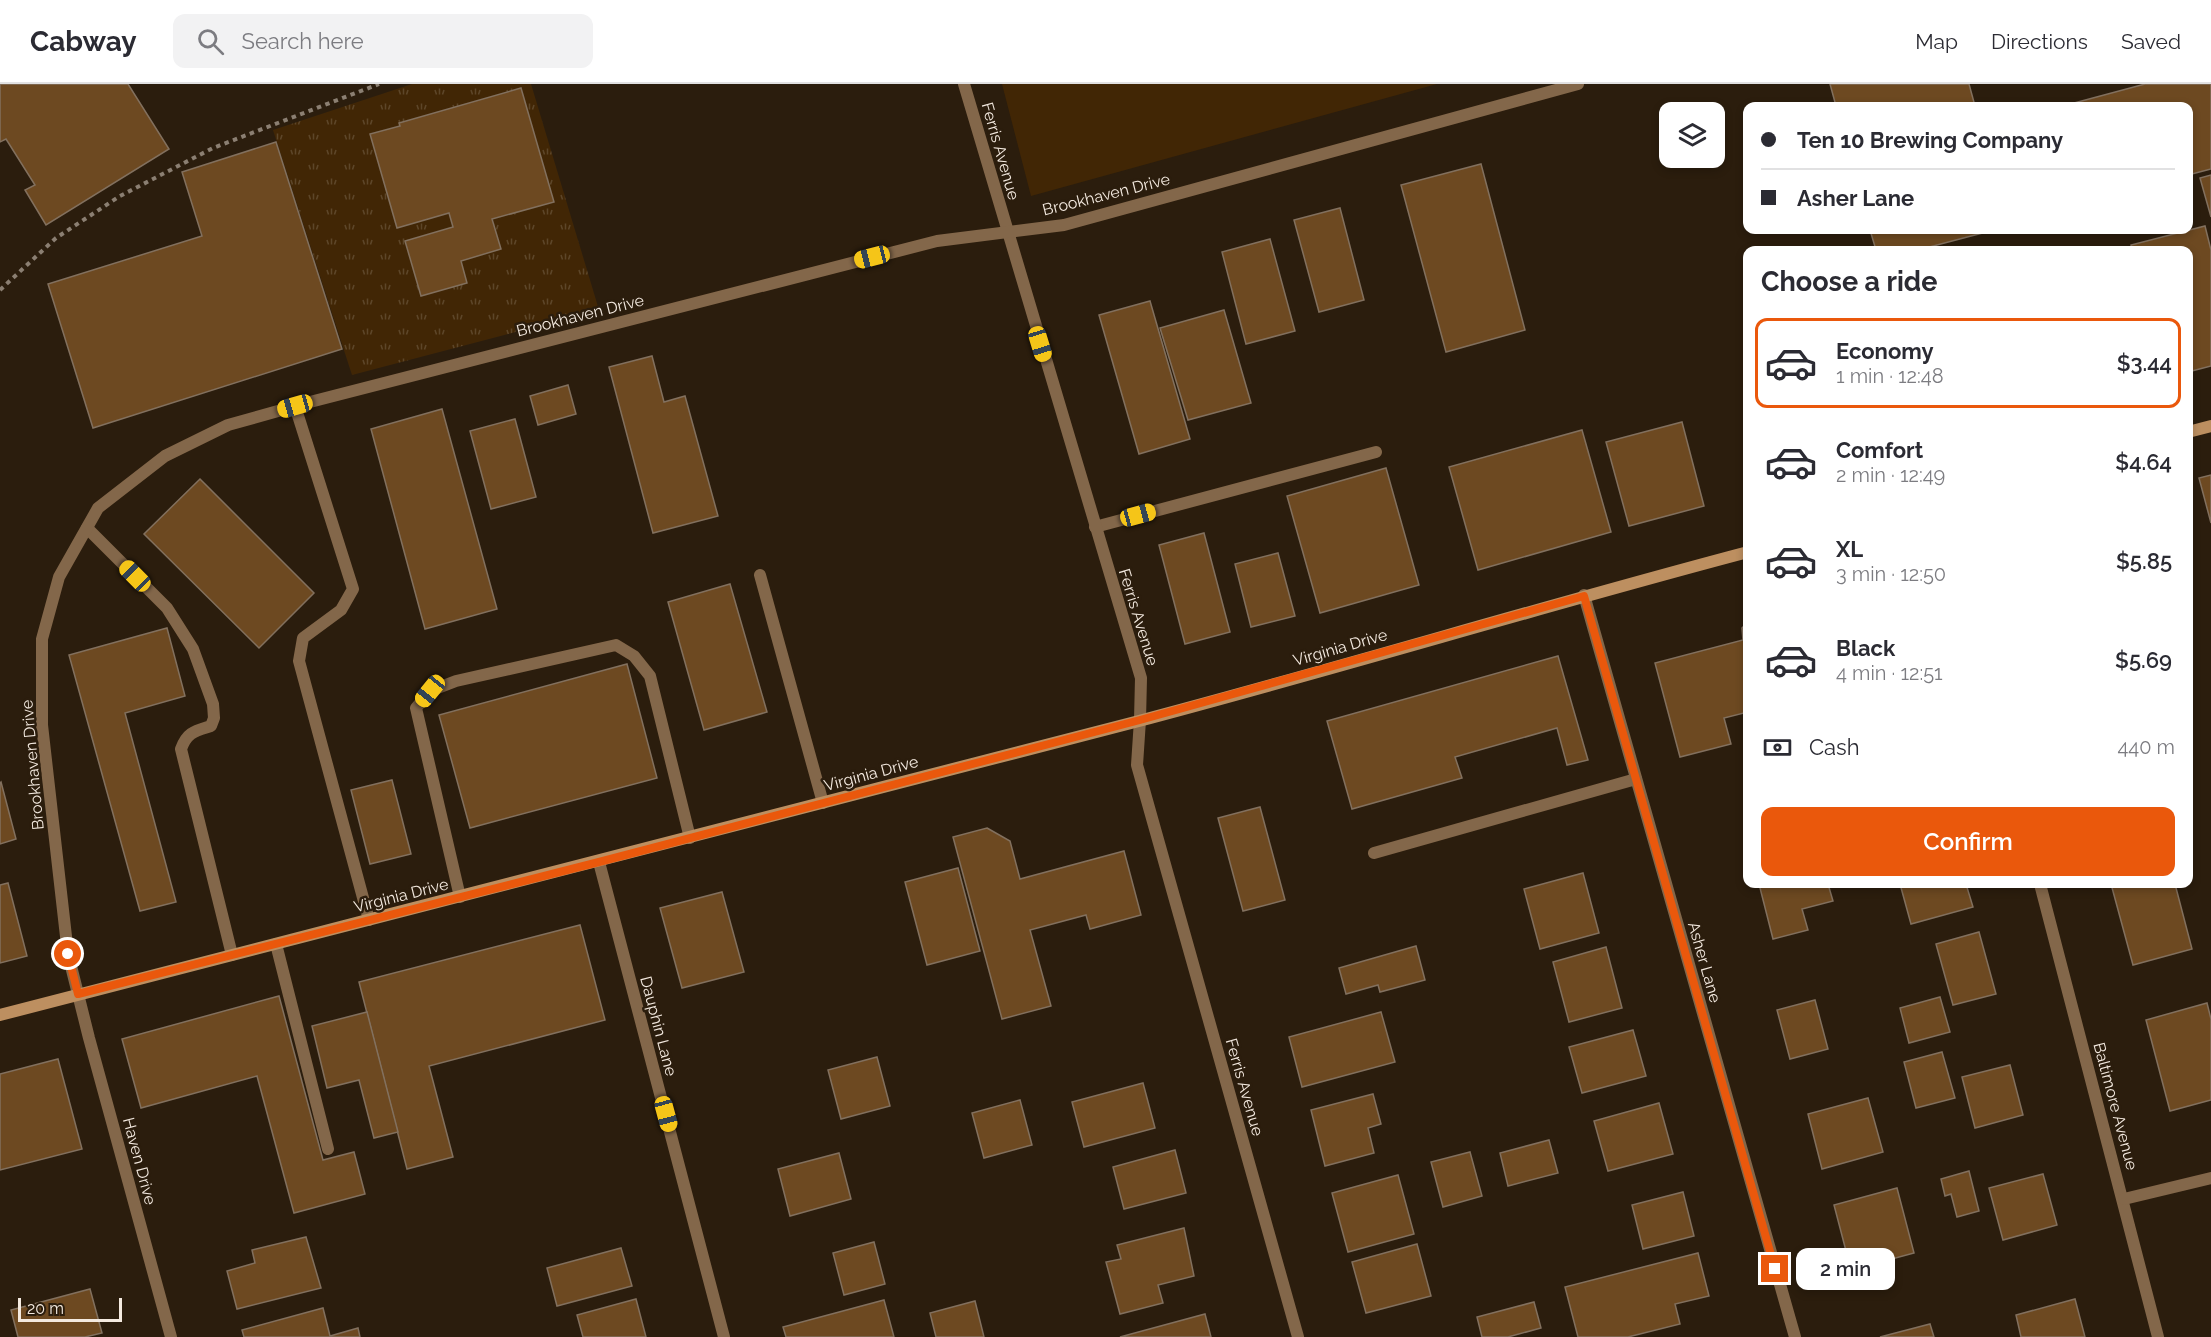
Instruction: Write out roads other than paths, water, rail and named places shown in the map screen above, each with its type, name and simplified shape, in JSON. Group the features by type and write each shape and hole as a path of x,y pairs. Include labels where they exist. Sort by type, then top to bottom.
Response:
{"street":[{"name":"Ferris Avenue","path":"964,84 1141,678 1137,765 1298,1337"},
{"name":"Brookhaven Drive","path":"78,994 68,954 42,725 42,639 59,577 98,508 165,456 228,425 295,406 937,241 1064,225 1578,84"},
{"path":"295,406 353,589 341,610 303,638 299,661 369,920"},
{"path":"2193,431 2211,426"},
{"path":"1095,527 1376,452"},
{"path":"87,528 167,608 193,649 213,704 214,718 211,726 193,731 184,739 181,749 231,955"},
{"name":"Virginia Drive","path":"0,1015 599,862 1140,720 1743,553"},
{"path":"760,575 823,803"},
{"name":"Asher Lane","path":"1584,596 1795,1337"},
{"path":"460,897 416,708 430,691 456,681 616,645 634,656 650,676 690,838"},
{"path":"1374,853 1636,779"},
{"name":"Dauphin Lane","path":"599,862 724,1337"},
{"name":"Baltimore Avenue","path":"2041,888 2124,1199 2158,1337"},
{"path":"276,944 328,1149"},
{"name":"Haven Drive","path":"78,994 171,1337"},
{"path":"2124,1199 2211,1178"}]}
